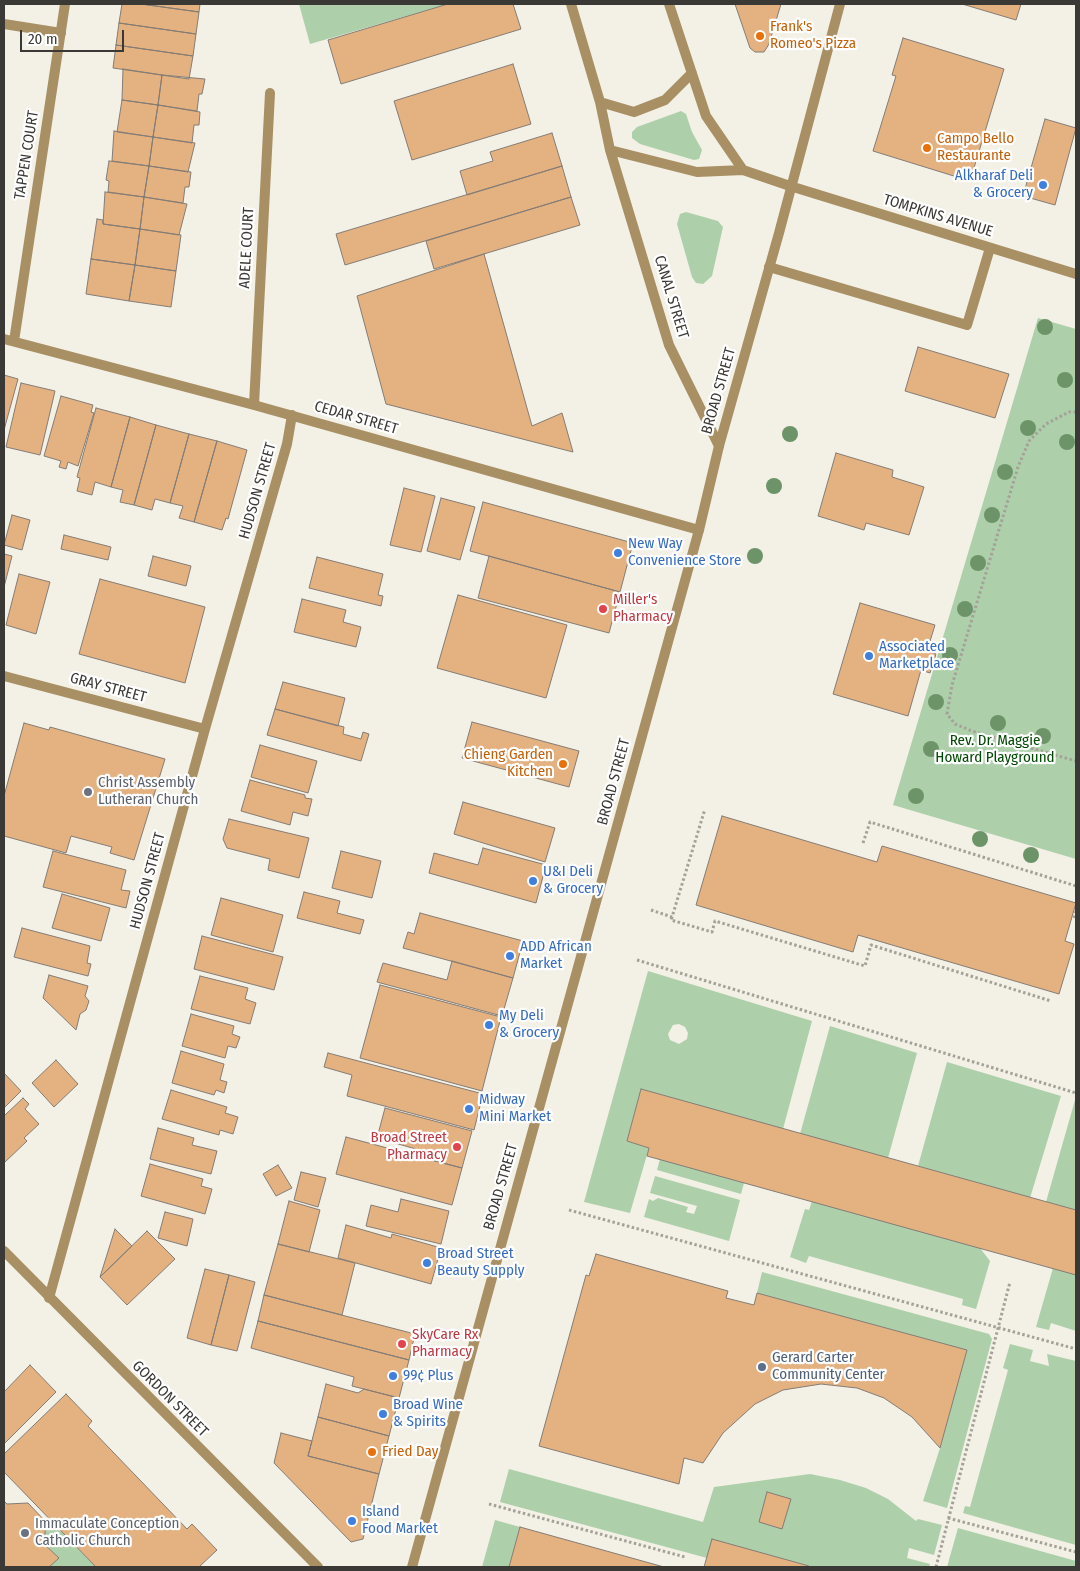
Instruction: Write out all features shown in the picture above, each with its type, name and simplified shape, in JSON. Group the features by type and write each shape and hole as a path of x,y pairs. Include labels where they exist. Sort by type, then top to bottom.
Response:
{"street":[{"name":"TAPPEN COURT","path":"9,340 65,4"},
{"name":"CANAL STREET","path":"571,4 600,102 610,150 669,345 719,446"},
{"path":"669,4 706,116 743,170"},
{"name":"BROAD STREET","path":"412,1567 699,530 719,446 840,4"},
{"path":"4,24 61,33"},
{"path":"600,102 634,112 665,100 692,73"},
{"name":"ADELE COURT","path":"254,404 270,93"},
{"path":"610,150 697,172 743,170 790,186"},
{"name":"TOMPKINS AVENUE","path":"790,186 1076,274"},
{"path":"769,267 967,325 990,248"},
{"name":"CEDAR STREET","path":"9,340 254,404 699,530"},
{"name":"HUDSON STREET","path":"49,1298 205,729 287,444 292,415"},
{"name":"GRAY STREET","path":"4,676 205,729"},
{"name":"GORDON STREET","path":"4,1250 49,1298 318,1567"}],"path":[{"path":"1076,412 1069,412 1046,424 1029,441 1018,467 954,676 947,714 955,724 972,731 1076,761"},
{"path":"706,810 671,920 712,932 715,921 865,966 871,946 1051,1001"},
{"path":"862,843 870,822 1076,886"},
{"path":"651,910 672,916"},
{"path":"1074,918 1076,911"},
{"path":"637,960 1076,1093"},
{"path":"569,1210 1076,1349"},
{"path":"936,1567 1010,1282"},
{"path":"489,1504 686,1557"},
{"path":"948,1518 1076,1552"}],"green space":[{"path":"299,4 448,4 310,44"},
{"path":"681,111 686,114 692,132 702,150 699,159 694,160 640,144 632,138 632,132 637,127"},
{"path":"686,212 718,221 723,227 712,276 703,284 696,283 692,277 677,224 680,214"},
{"name":"Rev. Dr. Maggie Howard Playground","path":"1038,318 1076,329 1076,859 893,805"},
{"path":"648,971 812,1021 783,1129 641,1089 627,1141 649,1148 630,1213 584,1202","holes":["679,1024 685,1027 688,1033 687,1039 679,1044 670,1040 668,1034 673,1025"]},
{"path":"830,1026 917,1053 888,1158 800,1134"},
{"path":"947,1062 1061,1096 1030,1198 918,1166"},
{"path":"1076,1101 1076,1210 1046,1202"},
{"path":"660,1159 744,1183 741,1194 657,1170"},
{"path":"655,1176 740,1200 729,1241 644,1217 649,1199 653,1201 658,1198 688,1207 686,1212 694,1214 697,1206 650,1193"},
{"path":"812,1201 980,1248 990,1261 976,1309 962,1305 963,1299 809,1256 806,1263 790,1257 805,1209 809,1210"},
{"path":"1053,1268 1076,1275 1076,1331 1051,1323 1049,1330 1036,1327"},
{"path":"762,1272 989,1334 992,1339 947,1508 923,1501 940,1448 966,1350 757,1293"},
{"path":"1010,1344 1033,1350 1030,1361 1049,1366 1047,1354 1076,1361 1076,1545 963,1513 965,1506 970,1507 1008,1370 1003,1368"},
{"path":"509,1469 703,1522 714,1487 810,1474 866,1488 888,1499 916,1521 918,1519 942,1525 934,1555 909,1548 907,1558 930,1564 929,1567 813,1567 713,1540 707,1558 500,1502"},
{"path":"49,1519 96,1567 49,1567 58,1558 44,1544 46,1522"},
{"path":"495,1520 520,1527 509,1567 482,1567"},
{"path":"958,1528 1076,1561 1076,1567 947,1567"}],"building":[{"path":"122,4 141,4 199,12 196,34 119,23"},
{"path":"141,4 200,4 199,12"},
{"path":"448,4 513,4 521,29 341,84 328,40"},
{"path":"735,4 781,4 769,44 764,52 755,52 750,48"},
{"path":"962,4 1021,4 1016,20"},
{"path":"119,23 196,34 193,56 116,45"},
{"path":"903,38 1004,69 970,181 873,151 896,76 892,75"},
{"path":"116,45 193,56 189,79 113,68"},
{"path":"513,64 531,124 412,160 394,101"},
{"path":"123,69 162,75 158,105 122,100"},
{"path":"162,75 205,79 202,94 199,94 197,111 158,105"},
{"path":"122,100 158,105 153,137 117,132"},
{"path":"158,105 200,112 199,125 194,125 192,143 153,137"},
{"path":"1045,119 1076,128 1055,205 1023,196"},
{"path":"114,131 153,137 149,166 112,161"},
{"path":"552,133 562,166 467,195 460,171 493,161 490,152"},
{"path":"153,137 195,143 188,172 149,166"},
{"path":"109,161 149,166 144,197 108,192 109,181 106,180"},
{"path":"149,166 191,172 189,187 185,187 183,203 144,197"},
{"path":"562,166 571,197 345,265 336,234"},
{"path":"105,192 144,197 140,229 103,224"},
{"path":"144,197 187,204 179,235 140,229"},
{"path":"571,197 580,225 434,269 426,241"},
{"path":"97,219 103,220 103,224 140,229 135,265 91,259"},
{"path":"140,229 181,235 176,271 135,265"},
{"path":"484,254 532,426 562,413 573,452 386,404 357,296"},
{"path":"91,259 135,265 129,301 86,294"},
{"path":"135,265 176,271 171,307 129,301"},
{"path":"918,347 1009,374 995,418 905,391"},
{"path":"4,375 18,379 4,430"},
{"path":"21,383 55,391 40,455 6,447"},
{"path":"61,396 93,405 91,412 94,413 78,466 68,462 66,469 59,467 61,461 44,456"},
{"path":"96,408 130,417 111,487 95,482 92,495 77,491 80,478 77,477"},
{"path":"130,417 156,425 134,505 120,502 123,490 111,487"},
{"path":"156,425 189,434 170,503 155,499 152,510 134,505"},
{"path":"189,434 217,441 194,522 179,518 183,506 170,503"},
{"path":"217,441 247,450 228,519 226,518 222,530 194,522"},
{"path":"836,453 893,470 892,477 924,487 909,535 866,523 864,530 818,516"},
{"path":"404,488 435,496 421,552 390,545"},
{"path":"441,498 475,507 460,560 427,551"},
{"path":"483,502 633,543 620,592 470,551"},
{"path":"12,515 30,520 22,550 4,545"},
{"path":"64,535 111,547 108,560 61,549"},
{"path":"4,554 12,556 4,587"},
{"path":"153,556 191,566 186,586 148,576"},
{"path":"489,556 620,592 609,633 478,598"},
{"path":"317,557 383,574 378,595 383,596 381,606 309,588"},
{"path":"19,574 50,582 36,634 6,625"},
{"path":"100,579 205,607 185,683 79,654"},
{"path":"458,595 567,625 546,698 437,668"},
{"path":"302,599 346,610 343,622 361,627 356,647 294,632"},
{"path":"860,603 935,625 927,651 936,654 930,673 921,670 908,716 833,694"},
{"path":"283,682 345,698 338,726 275,709"},
{"path":"275,709 344,727 343,734 361,739 363,732 369,734 361,761 267,735"},
{"path":"472,722 579,751 569,787 462,758"},
{"path":"24,723 49,730 50,727 165,759 134,860 110,853 112,847 71,836 66,853 4,836 4,796"},
{"path":"260,745 317,761 308,793 251,777"},
{"path":"250,780 305,795 305,798 312,799 308,816 293,812 290,825 241,811"},
{"path":"463,802 555,828 545,862 454,834"},
{"path":"722,816 877,862 882,846 1076,903 1065,941 1074,944 1059,994 858,935 853,952 696,905"},
{"path":"229,819 309,838 299,878 268,870 270,859 227,848 223,839"},
{"path":"483,848 546,865 536,903 429,873 434,853 478,865"},
{"path":"53,851 126,870 121,890 130,891 126,908 43,887"},
{"path":"341,851 381,861 372,898 332,888"},
{"path":"304,892 340,901 337,913 364,920 360,934 297,918"},
{"path":"62,894 110,908 101,941 52,928"},
{"path":"221,898 283,915 273,952 211,935"},
{"path":"420,913 523,941 513,978 403,948 408,932 414,934"},
{"path":"22,928 90,946 87,963 91,964 88,976 14,957"},
{"path":"202,936 283,957 274,990 194,969"},
{"path":"452,961 513,978 502,1016 377,982 383,963 447,980"},
{"path":"49,975 88,986 85,996 89,1001 86,1010 80,1014 76,1030 43,998"},
{"path":"200,976 248,988 245,999 256,1003 250,1024 191,1009"},
{"path":"380,985 501,1017 482,1091 360,1058"},
{"path":"191,1014 234,1026 232,1034 240,1037 236,1048 228,1046 225,1058 182,1046"},
{"path":"181,1051 224,1064 220,1080 227,1082 224,1093 216,1090 214,1095 172,1083"},
{"path":"328,1053 483,1094 474,1130 347,1096 352,1075 324,1067"},
{"path":"56,1060 78,1084 54,1107 32,1083"},
{"path":"4,1073 21,1091 4,1108"},
{"path":"641,1089 1076,1210 1076,1275 647,1156 649,1148 627,1141"},
{"path":"171,1090 227,1107 225,1113 238,1117 233,1134 220,1130 219,1135 162,1119"},
{"path":"23,1098 29,1104 25,1109 39,1124 24,1138 27,1141 4,1163 4,1116"},
{"path":"385,1108 472,1131 462,1168 415,1156 416,1149 377,1138"},
{"path":"158,1128 194,1138 192,1145 217,1151 211,1174 150,1159"},
{"path":"346,1137 462,1168 452,1205 336,1174"},
{"path":"150,1164 203,1179 201,1186 212,1189 205,1214 141,1196"},
{"path":"278,1165 292,1188 276,1196 263,1174"},
{"path":"301,1172 326,1178 318,1207 294,1200"},
{"path":"401,1199 449,1211 441,1244 366,1226 371,1205 398,1212"},
{"path":"289,1201 320,1210 309,1252 278,1244"},
{"path":"165,1212 193,1219 187,1246 158,1238"},
{"path":"346,1225 391,1238 392,1234 441,1248 431,1284 338,1258"},
{"path":"115,1229 132,1246 100,1277"},
{"path":"147,1231 175,1259 127,1305 100,1277"},
{"path":"278,1244 355,1263 342,1315 264,1295"},
{"name":"Gerard Carter Community Center","path":"596,1254 728,1291 726,1298 754,1305 757,1293 967,1350 940,1448 912,1417 884,1398 857,1388 821,1384 783,1390 755,1404 723,1433 703,1463 684,1458 679,1484 539,1446 586,1275 589,1276"},
{"path":"205,1269 229,1275 211,1345 187,1338"},
{"path":"229,1275 255,1282 237,1351 211,1345"},
{"path":"264,1295 415,1334 409,1360 258,1321"},
{"path":"258,1321 409,1360 399,1398 352,1386 354,1377 251,1348"},
{"path":"30,1365 56,1392 4,1444 4,1392"},
{"path":"326,1384 358,1393 364,1389 399,1398 389,1436 318,1417"},
{"path":"66,1394 92,1421 88,1426 187,1529 192,1524 217,1550 199,1567 96,1567 4,1472 4,1454"},
{"path":"318,1417 389,1436 379,1474 308,1456"},
{"path":"281,1433 312,1441 308,1456 379,1474 363,1539 351,1542 274,1463"},
{"path":"767,1492 791,1499 782,1529 759,1522"},
{"name":"Immaculate Conception Catholic Church","path":"4,1501 7,1504 28,1503 46,1522 44,1544 59,1558 49,1567 4,1567"},
{"path":"520,1527 664,1567 509,1567"},
{"path":"712,1539 809,1566 809,1567 704,1567"}],"place":[{"name":"Frank's Romeo's Pizza","path":"760,36"},
{"name":"Campo Bello Restaurante","path":"927,148"},
{"name":"Alkharaf Deli & Grocery","path":"1043,185"},
{"name":"New Way Convenience Store","path":"618,553"},
{"name":"Miller's Pharmacy","path":"603,609"},
{"name":"Associated Marketplace","path":"869,656"},
{"name":"Chieng Garden Kitchen","path":"563,764"},
{"name":"Christ Assembly Lutheran Church","path":"88,792"},
{"name":"U&I Deli & Grocery","path":"533,881"},
{"name":"ADD African Market","path":"510,956"},
{"name":"My Deli & Grocery","path":"489,1025"},
{"name":"Midway Mini Market","path":"469,1109"},
{"name":"Broad Street Pharmacy","path":"457,1147"},
{"name":"Broad Street Beauty Supply","path":"427,1263"},
{"name":"SkyCare Rx Pharmacy","path":"402,1344"},
{"name":"Gerard Carter Community Center","path":"762,1367"},
{"name":"99¢ Plus","path":"393,1376"},
{"name":"Broad Wine & Spirits","path":"383,1414"},
{"name":"Fried Day","path":"372,1452"},
{"name":"Island Food Market","path":"352,1521"},
{"name":"Immaculate Conception Catholic Church","path":"25,1533"}]}
